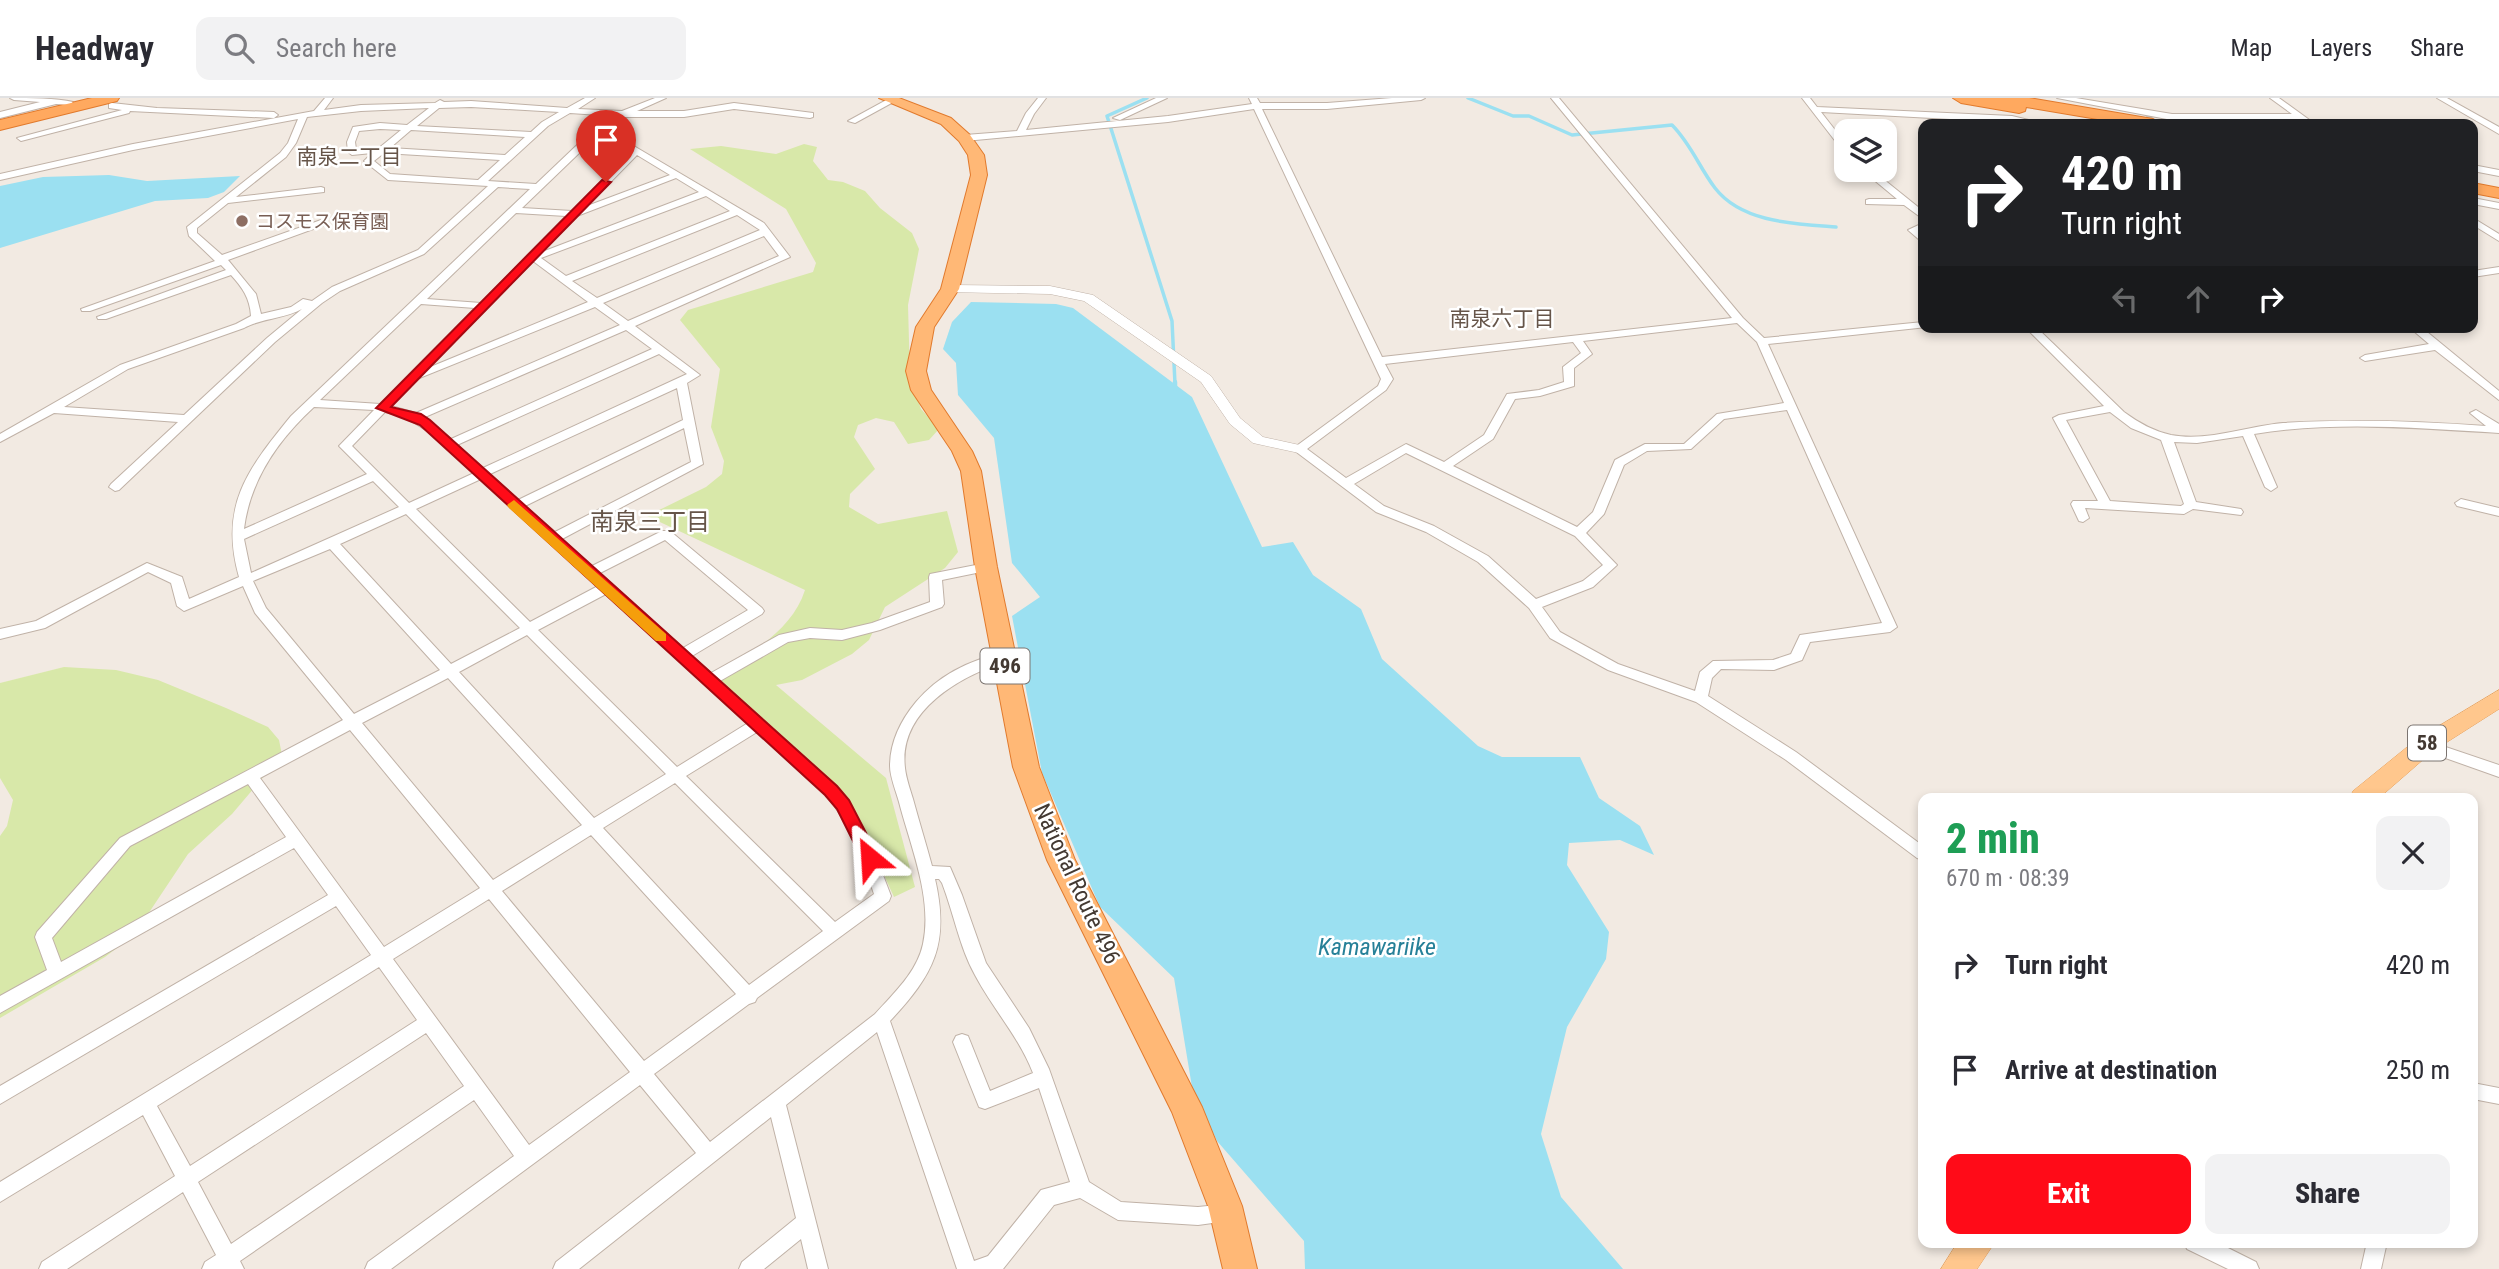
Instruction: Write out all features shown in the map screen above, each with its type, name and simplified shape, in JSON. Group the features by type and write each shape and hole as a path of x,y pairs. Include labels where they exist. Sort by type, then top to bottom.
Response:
{"highway":[{"path":"1961,98 2081,119"},
{"path":"2002,98 2136,119"},
{"name":"National Route 496","path":"889,99 937,116 965,138 976,155 979,175 950,289 925,327 916,371 921,390 962,451 971,471 986,567 1026,767 1061,860 1186,1107 1227,1213 1240,1269"},
{"path":"0,125 111,102"},
{"path":"2478,181 2499,184"},
{"path":"2478,189 2499,192"}],"main road":[{"name":"58","path":"2368,793 2425,745 2499,698"}],"street":[{"path":"14,98 69,102"},
{"path":"317,113 329,98"},
{"path":"471,104 480,98"},
{"path":"517,107 533,98"},
{"path":"480,183 532,135 566,110 591,98"},
{"path":"662,98 623,114 599,129 311,403 271,447 256,471 239,517 236,537 237,556 245,582 260,610 708,1153"},
{"path":"1021,132 1030,113 1042,98"},
{"path":"1106,123 1163,98"},
{"path":"965,138 1106,123 1168,120 1255,102 1327,106 1421,98"},
{"path":"1555,98 1740,320 1762,341 1890,627 1805,638 1797,657 1774,665 1718,664 1705,676 1701,698"},
{"path":"1807,98 1834,133"},
{"path":"2061,98 2172,117 2302,117"},
{"path":"2118,98 2146,119"},
{"path":"2274,98 2305,119"},
{"path":"2441,98 2478,119"},
{"path":"852,121 889,99"},
{"path":"0,115 56,101"},
{"path":"0,177 304,115 391,102 452,101 623,114 694,114 734,106 810,115"},
{"path":"111,102 134,108 304,115"},
{"path":"1255,102 1379,361 1386,384 1299,449"},
{"path":"440,103 368,161 388,177 537,187"},
{"path":"21,138 134,108"},
{"path":"1816,109 1947,119"},
{"path":"256,317 256,301 232,271 191,231 222,201 283,155 292,143 304,115"},
{"path":"2478,119 2499,131"},
{"path":"506,158 382,150 352,152 351,142 356,128 410,127 532,135"},
{"path":"416,416 785,257 767,231 599,129"},
{"path":"637,150 345,446 373,477 408,508 835,933"},
{"path":"2478,169 2499,173"},
{"path":"512,210 575,214 677,175"},
{"path":"1881,182 1918,212"},
{"path":"115,487 271,340 318,301 335,289 421,252 495,184"},
{"path":"222,201 321,190"},
{"path":"532,256 545,255 706,192"},
{"path":"1869,202 1905,202"},
{"path":"2478,202 2499,206"},
{"path":"565,280 737,211"},
{"path":"86,309 324,222"},
{"path":"2478,225 2499,238"},
{"path":"414,378 767,231"},
{"path":"0,634 40,625 147,567 177,580 184,606 332,543 695,375 532,256"},
{"path":"2478,273 2499,270"},
{"path":"102,317 232,271"},
{"path":"0,439 124,368 240,326 256,317 267,317 295,309 337,283 362,274 372,275"},
{"path":"156,285 165,294"},
{"path":"950,289 1049,290 1088,298 1206,379 1235,421 1258,440 1299,449 1380,509 1457,542 1483,559 1534,606 1555,635 1613,667 1701,698 1791,756 1918,850"},
{"path":"418,301 484,306"},
{"path":"1379,361 1740,320"},
{"path":"1762,341 1918,325"},
{"path":"2036,333 2129,423 2166,438 2203,437 2278,427 2407,424 2499,430 2476,414"},
{"path":"2422,333 2499,397"},
{"path":"1444,467 1489,437 1511,396 1540,393 1570,384 1568,367 1587,354 1576,338"},
{"path":"2365,358 2438,346"},
{"path":"449,444 661,349"},
{"path":"552,539 697,464 681,382"},
{"path":"311,403 382,408 416,416 449,444 831,790 843,805 870,858 883,897 375,1269"},
{"path":"1579,533 1598,514 1619,463 1645,447 1687,447 1721,416 1790,405"},
{"path":"2106,505 2059,418 2114,408"},
{"path":"51,409 187,419"},
{"path":"516,506 688,422"},
{"path":"2247,431 2271,488"},
{"path":"2166,438 2192,505"},
{"path":"1346,483 1406,449 1579,533 1611,565 1588,584 1534,606"},
{"path":"236,537 373,477"},
{"path":"2461,503 2499,512"},
{"path":"2083,517 2077,504 2184,510 2192,505 2237,512"},
{"path":"590,573 666,534 757,611 681,656"},
{"path":"332,543 749,996"},
{"path":"709,681 784,638 810,633 842,635 874,628 937,604 935,577 986,567"},
{"path":"57,972 43,937 125,842 606,588"},
{"path":"563,1269 881,1019 901,999 926,962 936,910 897,767 899,746 906,726 922,705 950,681 973,666 1003,658"},
{"path":"0,1193 757,724"},
{"path":"2425,745 2499,772"},
{"path":"250,775 526,1157"},
{"path":"0,1005 296,839"},
{"path":"926,873 944,872 955,891 963,926 978,964 995,996 1023,1034 1082,1188 1118,1211 1198,1216 1227,1213"},
{"path":"0,1096 338,897"},
{"path":"881,1019 967,1269"},
{"path":"49,1269 428,1021"},
{"path":"962,1042 985,1101 1042,1078"},
{"path":"212,1269 231,1263 476,1088"},
{"path":"2478,1092 2499,1097"},
{"path":"776,1101 818,1269"},
{"path":"146,1102 231,1263"},
{"path":"979,1269 995,1263 1048,1197 1082,1188"},
{"path":"749,1269 806,1222"},
{"path":"2206,1248 2249,1269"},
{"path":"2371,1269 2376,1248"}],"green space":[{"path":"804,144 817,147 813,161 828,180 843,182 865,191 880,208 912,233 919,249 908,305 910,377 921,409 939,429 929,440 908,444 894,422 876,418 858,425 854,437 875,469 850,494 849,507 878,524 947,511 958,552 945,568 885,607 869,640 852,654 802,680 776,685 886,778 915,887 894,897 851,803 716,676 780,629 799,605 805,590 647,516 706,487 722,474 724,461 711,427 720,369 680,320 688,310 813,272 816,263 786,209 690,149 721,146 776,154"},
{"path":"64,667 116,670 158,680 268,727 279,740 282,755 232,814 188,854 134,935 105,957 0,1018 0,836 7,826 13,800 0,778 0,683"}],"water":[{"path":"109,175 147,181 240,176 224,192 208,198 155,201 0,248 0,186 43,177"},
{"name":"Kamawariike","path":"971,302 1056,304 1073,308 1192,397 1262,547 1293,542 1313,575 1361,609 1382,659 1478,746 1502,757 1580,757 1599,798 1640,826 1654,855 1620,840 1569,843 1567,865 1609,932 1606,959 1567,1027 1541,1134 1561,1197 1623,1269 1305,1269 1304,1241 1217,1141 1192,1087 1174,978 1100,907 1042,773 1012,616 1040,597 1012,563 994,438 958,395 956,363 943,349 952,322"}],"waterway":[{"path":"1147,98 1107,116 1172,321 1175,384"},
{"path":"1468,98 1513,116 1529,116 1572,135 1672,125 1726,200 1771,220 1836,227"},
{"path":"1175,384 1175,389"}],"slow traffic":[{"path":"514,505 661,637"}],"place":[{"name":"コスモス保育園","path":"242,221"}],"district":[{"name":"南泉二丁目","path":"349,157"},
{"name":"南泉六丁目","path":"1502,319"},
{"name":"南泉三丁目","path":"650,522"}],"route":[{"path":"606,182 382,408 416,416 425,422 831,790 843,805 870,858"}]}
